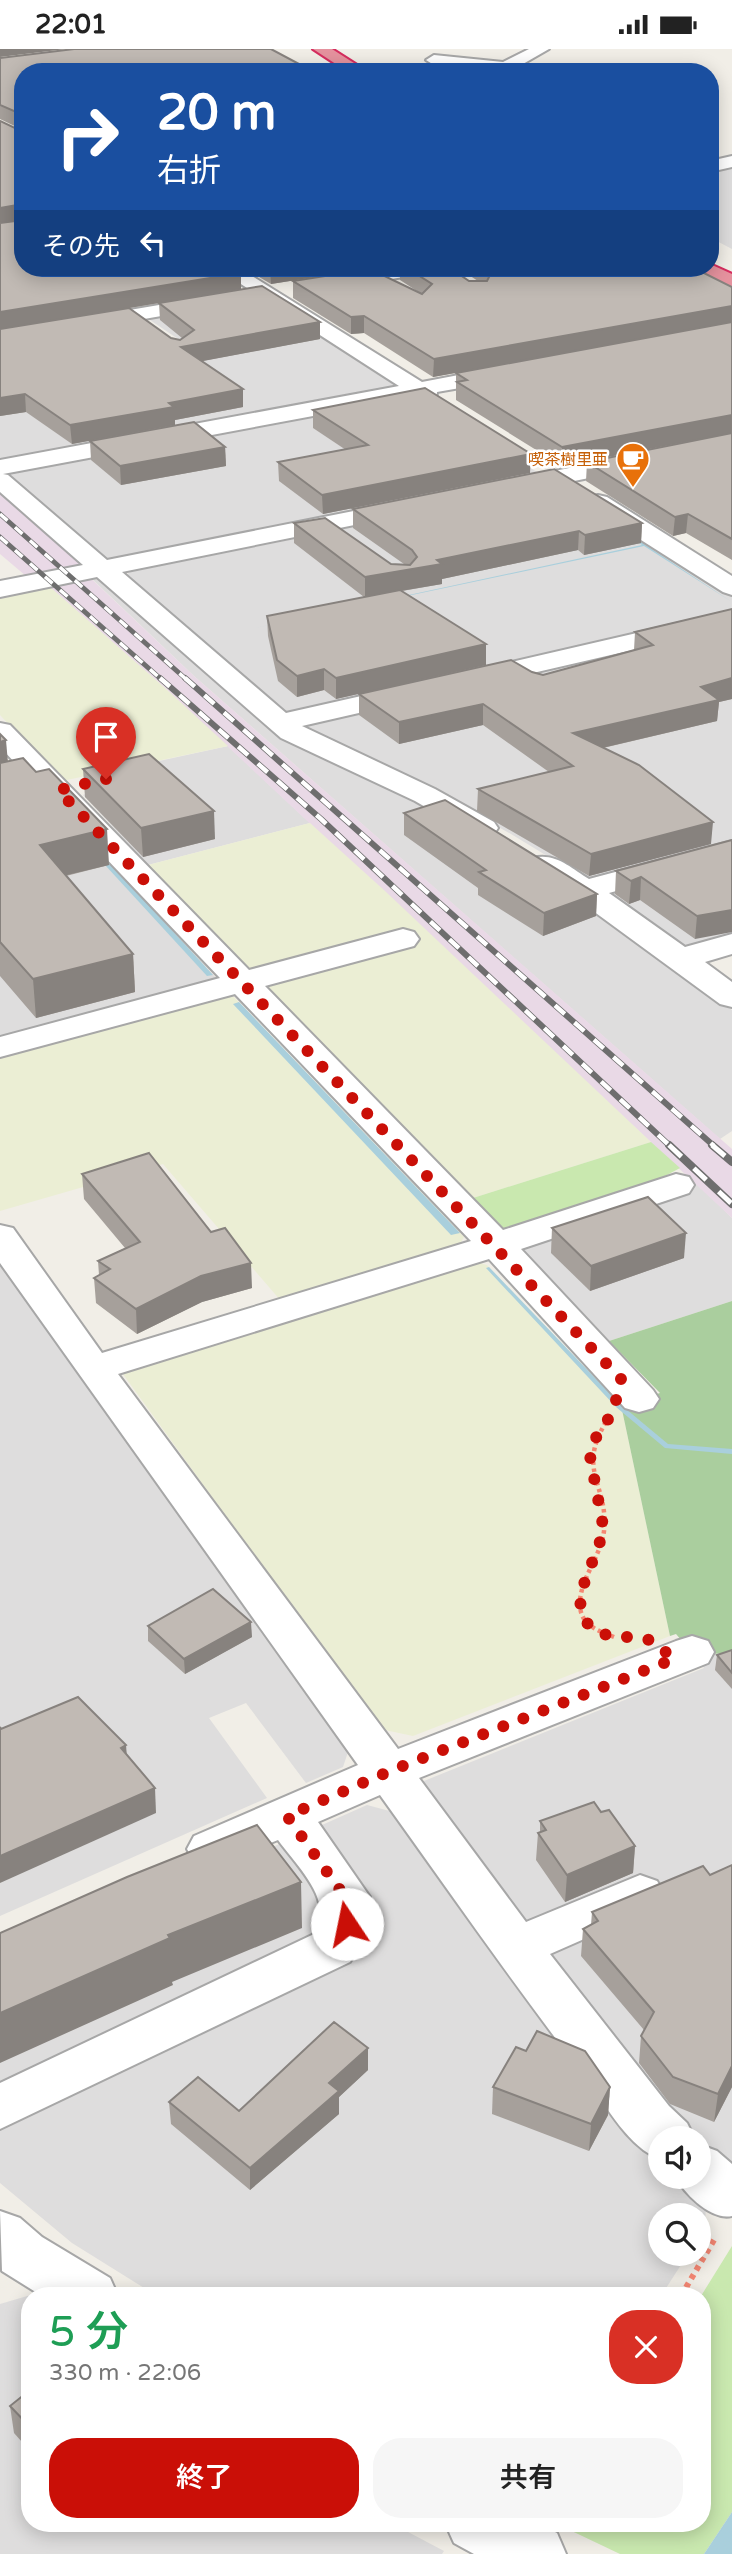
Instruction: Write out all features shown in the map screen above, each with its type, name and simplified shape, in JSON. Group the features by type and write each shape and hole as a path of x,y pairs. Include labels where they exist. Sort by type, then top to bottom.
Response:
{"highway":[{"path":"315,55 336,63"}],"street":[{"path":"513,63 541,49"},
{"path":"434,60 454,63"},
{"path":"240,277 442,404"},
{"path":"0,338 367,277"},
{"path":"375,277 397,289"},
{"path":"134,315 162,335"},
{"path":"0,467 528,369"},
{"path":"490,491 732,442"},
{"path":"695,449 732,470"},
{"path":"535,462 732,587"},
{"path":"0,480 279,723 299,737 425,795 514,846 585,890 732,997"},
{"path":"0,589 422,504"},
{"path":"327,524 359,547"},
{"path":"279,723 732,619"},
{"path":"0,731 496,1245 630,1389"},
{"path":"11,786 94,782"},
{"path":"585,890 732,850"},
{"path":"0,1047 403,939"},
{"path":"680,960 732,944"},
{"path":"93,1369 496,1245 676,1185"},
{"path":"0,1236 93,1369 519,1946 580,2033 654,2126"},
{"path":"175,1865 390,1771 683,1655"},
{"path":"0,2107 332,1948 347,1924 345,1897 287,1816"},
{"path":"519,1946 678,1877"},
{"path":"0,2235 22,2254 75,2287"}],"path":[{"path":"630,1389 598,1432 590,1456 604,1531 582,1589 580,1608 587,1623 601,1634 651,1640 683,1655"},
{"path":"686,2287 727,2218 713,2180"}],"shaded area":[{"path":"732,164 732,249 719,242 719,168"},
{"path":"266,300 403,387 0,461 0,342 190,347 147,318"},
{"path":"417,396 537,472 113,559 104,557 4,472"},
{"path":"555,486 732,595 732,611 288,712 125,576 130,572"},
{"path":"0,491 84,562 80,568 194,676 732,1149 732,1218 165,688 50,587 26,576 0,554"},
{"path":"91,578 102,579 229,689 573,893 732,1010 732,1131 720,1139 194,676"},
{"path":"732,626 732,839 585,879 419,783 302,728 312,724"},
{"path":"228,746 310,823 148,865 83,795 150,763"},
{"path":"42,788 217,979 0,1038 0,798"},
{"path":"732,862 732,936 697,946 676,944 609,895"},
{"path":"695,1182 732,1218 732,1301 609,1341 523,1251 525,1247 683,1193"},
{"path":"0,1262 350,1746 343,1767 306,1783 246,1703 209,1718 267,1798 0,1916"},
{"path":"732,1652 732,2162 722,2160 711,2151 711,2126 682,2126 677,2122 419,1783 704,1668 695,1656"},
{"path":"367,1805 397,1813 648,2139 648,2189 693,2189 704,2203 648,2203 648,2266 680,2266 667,2287 143,2287 72,2243 0,2183 0,1968"},
{"path":"21,2298 21,2532 408,2532 444,2551 442,2554 0,2554 0,2304"}],"green space":[{"path":"50,587 228,746 62,781 0,715 0,599"},
{"path":"310,823 651,1142 473,1198 264,986 411,946 395,931 248,970 148,865"},
{"path":"232,995 464,1237 458,1247 281,1301 163,1164 0,1211 0,1057"},
{"path":"651,1142 680,1168 654,1182 509,1230 500,1227 473,1198"},
{"path":"476,1262 487,1265 621,1405 670,1636 413,1736 380,1729 120,1370"},
{"path":"732,1301 732,1652 695,1656 676,1634 670,1636 621,1405 660,1393 609,1341"},
{"path":"732,2246 732,2512 704,2554 620,2554 574,2532 711,2532 711,2287 707,2287"}],"water":[{"path":"559,488 732,602 644,546 208,638 642,545 555,489"},
{"path":"44,791 213,975 207,976 38,792"},
{"path":"239,1002 460,1233 451,1235 233,1004"},
{"path":"489,1267 620,1404 668,1444 732,1449 732,1454 665,1448 616,1407 486,1268"},
{"path":"732,2512 732,2554 704,2554"}],"building":[{"path":"74,49 271,49 297,63 14,63 14,111 0,105 0,58"},
{"path":"0,121 14,128 14,206 0,208"},
{"path":"14,221 14,277 216,277 0,312 0,223"},
{"path":"319,277 387,277 422,294 432,284 421,277 463,277 469,281 487,281 489,277 712,277 732,287 732,306 434,359 364,316 351,317 293,281"},
{"path":"262,286 320,322 181,347 243,389 169,403 174,407 70,425 25,394 0,398 0,329 129,308 171,338 180,340 194,330 159,303"},
{"path":"732,322 732,415 562,447 457,382 467,380 456,373"},
{"path":"425,388 531,454 322,495 278,462 368,445 313,410"},
{"path":"194,422 225,447 120,466 90,441"},
{"path":"732,433 732,539 688,514 675,517 587,462"},
{"path":"554,469 642,523 585,535 579,531 437,560 442,564 365,577 294,523 325,518 391,564 410,565 417,557 412,550 353,509"},
{"path":"400,590 486,644 336,678 324,669 297,676 277,660 267,616"},
{"path":"732,609 732,678 701,687 719,700 573,733 639,765 713,822 591,854 478,789 573,766 483,704 399,722 359,694 511,660 543,675 653,645 635,632"},
{"path":"149,754 214,811 141,828 83,769"},
{"path":"23,758 36,772 49,769 107,829 40,845 133,954 33,979 0,942 0,763"},
{"path":"445,800 597,894 544,913 479,872 486,870 404,813"},
{"path":"732,840 732,910 697,916 641,877 631,881 616,871"},
{"path":"149,1153 211,1232 225,1228 251,1263 201,1276 136,1309 94,1278 110,1269 98,1261 140,1242 82,1174"},
{"path":"648,1197 686,1233 591,1266 552,1228"},
{"path":"213,1589 251,1622 184,1659 148,1626"},
{"path":"732,1650 732,1673 717,1655"},
{"path":"78,1697 126,1745 121,1748 155,1788 0,1856 0,1727 1,1729"},
{"path":"594,1802 601,1812 609,1810 635,1846 567,1875 538,1833 546,1830 540,1821"},
{"path":"257,1825 301,1882 168,1935 170,1938 0,2013 0,1933 127,1877"},
{"path":"732,1865 732,2066 718,2094 673,2077 641,2036 654,2012 583,1929 598,1921 592,1912 703,1866 710,1875"},
{"path":"334,2022 368,2048 329,2083 339,2091 250,2168 169,2102 198,2077 239,2111"},
{"path":"537,2031 585,2051 610,2087 591,2124 493,2087 516,2047 526,2051"},
{"path":"21,2397 21,2418 10,2406"}],"railway":[{"path":"0,514 187,680"},
{"path":"0,537 162,680"},
{"path":"160,678 321,819 670,1146"},
{"path":"185,678 714,1146"},
{"path":"669,1145 732,1204"},
{"path":"712,1145 732,1162"}],"place":[{"name":"喫茶樹里亜","path":"633,489"}],"route":[{"path":"106,779 58,790 496,1245 621,1379 613,1413 598,1432 590,1456 604,1531 589,1566 580,1608 587,1623 601,1634 625,1639 651,1640 674,1659 390,1771 287,1816 345,1897 347,1924"}]}
